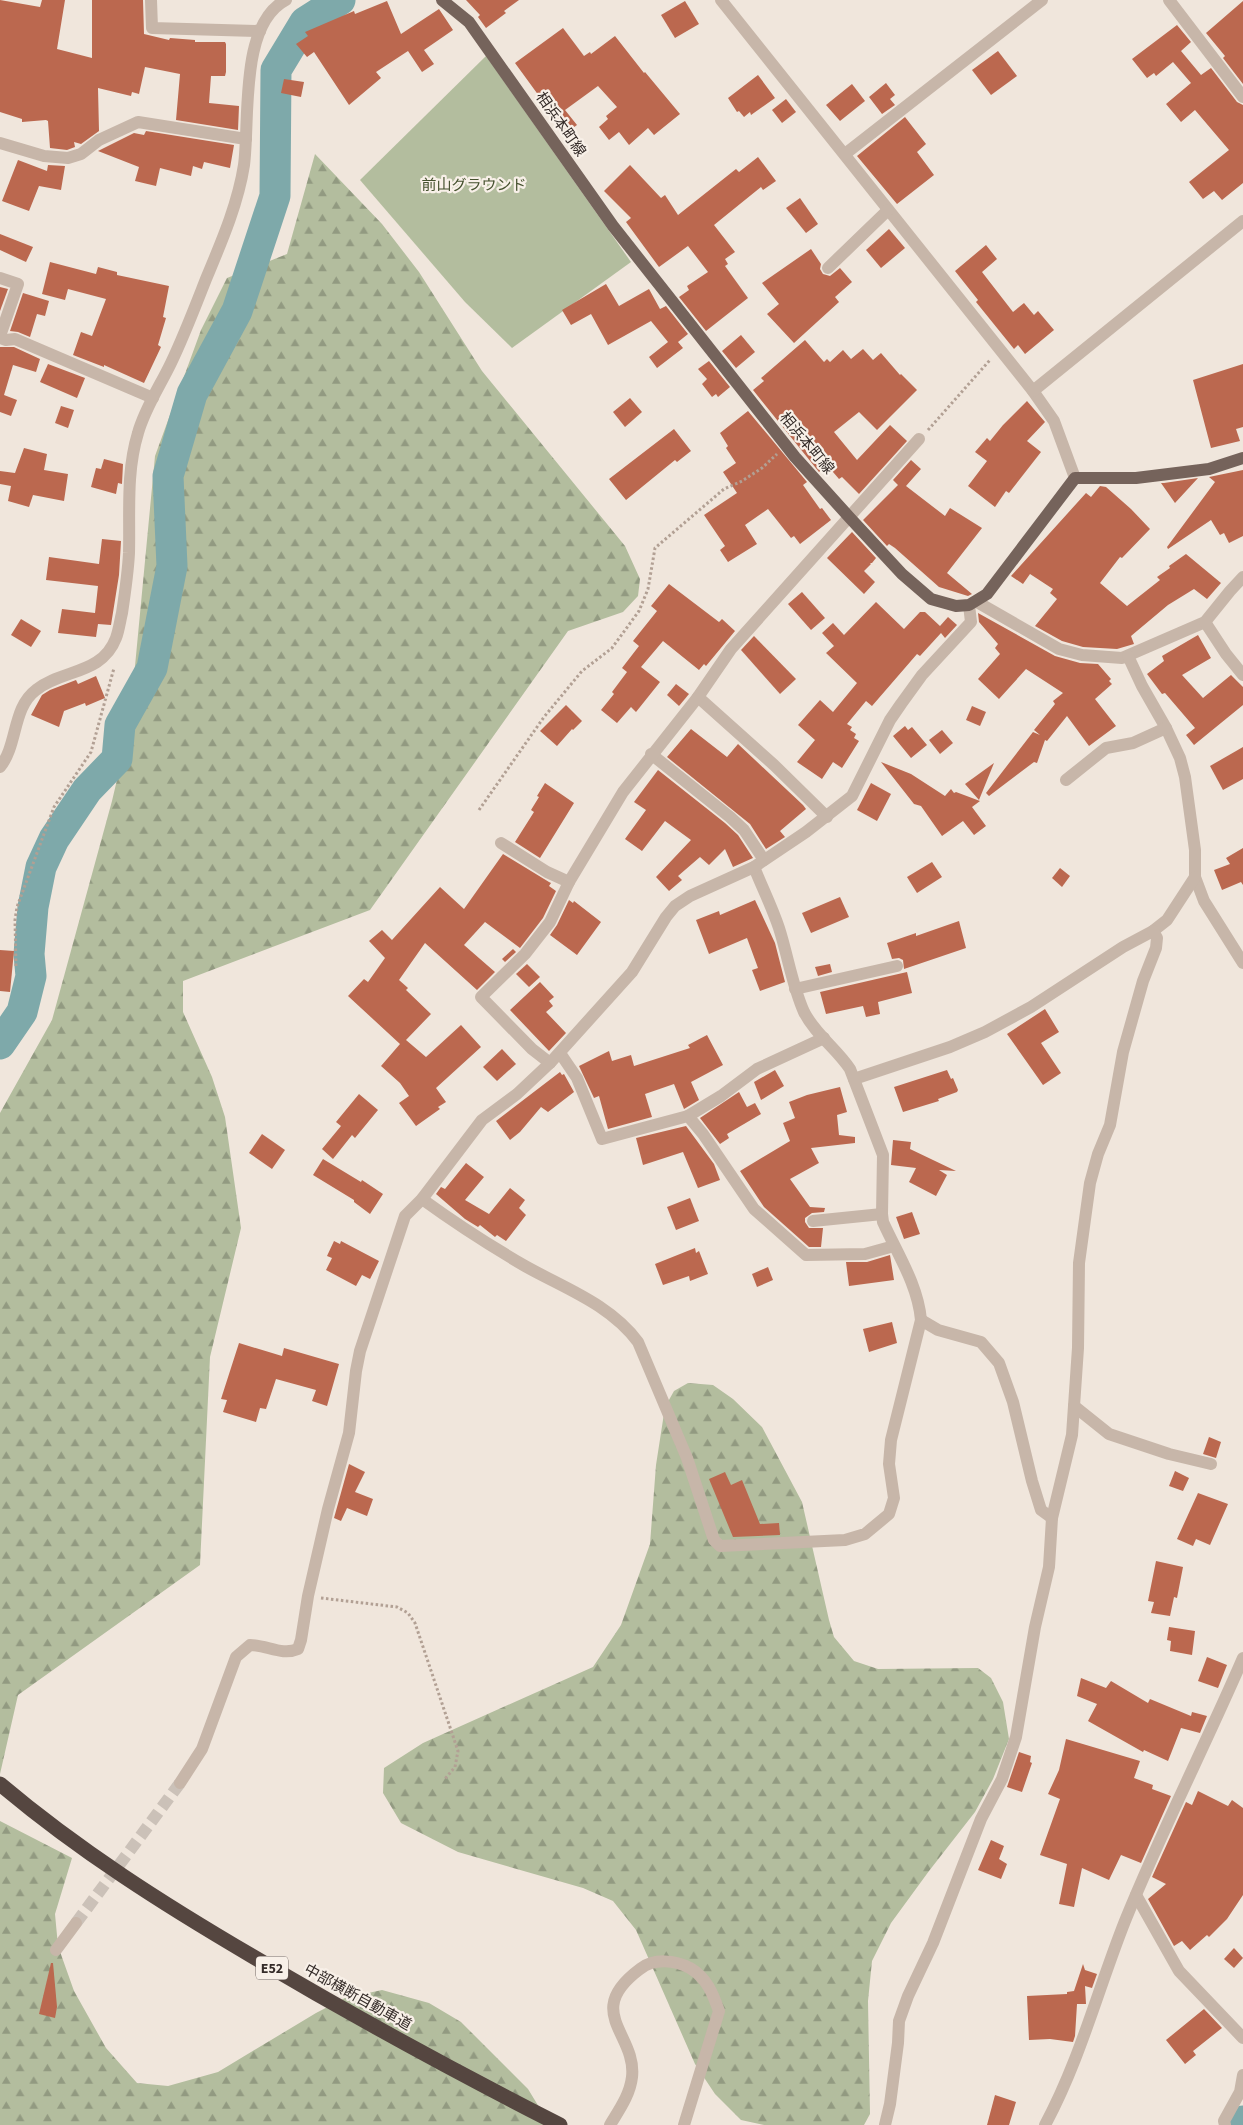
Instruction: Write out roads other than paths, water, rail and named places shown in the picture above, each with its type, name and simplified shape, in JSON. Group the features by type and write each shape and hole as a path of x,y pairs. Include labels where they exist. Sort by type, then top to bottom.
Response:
{"highway":[{"name":"中部横断自動車道","path":"0,1784 26,1806 87,1851 214,1934 360,2020 560,2125"}],"main road":[{"name":"相浜本町線","path":"442,0 469,22 613,226 786,445 850,518 902,574 931,598 956,606 973,603"},
{"path":"973,603 987,594 1075,478 1136,478 1191,472 1209,469 1243,458"}],"street":[{"path":"151,0 152,28 260,31"},
{"path":"0,767 6,759 21,711 34,691 50,682 82,671 101,661 113,646 117,636 126,590 129,553 128,498 138,433 178,348 220,246 238,192 244,165 248,93 254,51 260,31 270,13 286,0"},
{"path":"721,0 1033,391 1054,421 1075,478"},
{"path":"845,154 1042,0"},
{"path":"1169,0 1243,97"},
{"path":"0,143 44,156 68,158 81,154 99,140 138,122 154,123 246,139"},
{"path":"828,268 888,210"},
{"path":"1033,391 1243,221"},
{"path":"0,278 18,284 0,337 6,340 14,339 153,398"},
{"path":"550,1063 532,1049 482,996 525,954 545,928 569,882 623,792 651,754 698,697 731,649 919,440"},
{"path":"180,1783 202,1749 236,1658 250,1645 259,1645 289,1653 298,1649 302,1640 308,1596 328,1509 349,1433 360,1350 405,1216 422,1199 482,1120 517,1094 560,1053 632,972 675,906 690,896 759,864 852,796 890,720 922,675 971,622 973,603 1059,649 1082,655 1122,658 1205,622 1243,577"},
{"path":"1205,622 1226,654 1243,675"},
{"path":"1128,656 1180,758 1185,778 1195,850 1195,877 1204,901 1243,963"},
{"path":"698,697 774,765 827,816"},
{"path":"1066,780 1106,748 1132,743 1166,728"},
{"path":"422,1199 466,1230 518,1262 610,1313 628,1328 638,1342 687,1458 714,1540 720,1546 845,1540 865,1534 889,1514 894,1498 889,1464 891,1440 921,1320 920,1307 883,1222 883,1155 854,1079 843,1058 816,1030 805,1014 795,989 779,928 759,864 744,830 651,754"},
{"path":"501,843 547,872 569,882"},
{"path":"854,1079 924,1057 1008,1020 1124,947 1153,931 1167,920 1195,877"},
{"path":"885,2125 890,2104 897,2052 898,2021 932,1943 982,1818 1002,1780 1016,1737 1035,1627 1049,1567 1052,1518 1067,1463 1074,1406 1078,1348 1079,1263 1088,1192 1098,1154 1110,1124 1123,1052 1143,981 1156,948 1157,938 1153,931"},
{"path":"795,989 897,966"},
{"path":"560,1053 577,1078 602,1139 688,1116 721,1096 757,1069 824,1038"},
{"path":"688,1116 704,1134 754,1209 806,1255 865,1254 894,1246"},
{"path":"813,1221 882,1214"},
{"path":"921,1320 938,1330 981,1342 999,1363 1013,1402 1041,1510 1052,1518"},
{"path":"1074,1406 1084,1412 1109,1434 1169,1454 1211,1464"},
{"path":"1045,2125 1055,2106 1090,2020 1136,1895 1243,1658"},
{"path":"1136,1895 1179,1971 1243,2038"},
{"path":"56,1950 76,1924"},
{"path":"610,2125 629,2091 633,2076 630,2057 617,2028 614,2015 614,1999 622,1985 646,1965 663,1961 680,1963 704,1979 713,1994 719,2011 684,2125"},
{"path":"1225,2125 1224,2121 1240,2092 1243,2075"}],"waterway":[{"path":"0,1044 22,1012 31,976 29,954 33,907 41,867 54,839 87,790 117,759 120,725 152,668 172,566 168,476 192,394 237,311 275,196 276,70 305,22 340,0"},
{"path":"1238,2125 1243,2121"}],"tunnel":[{"path":"76,1923 180,1783"}],"park label":[{"name":"前山グラウンド","path":"474,185"}]}
